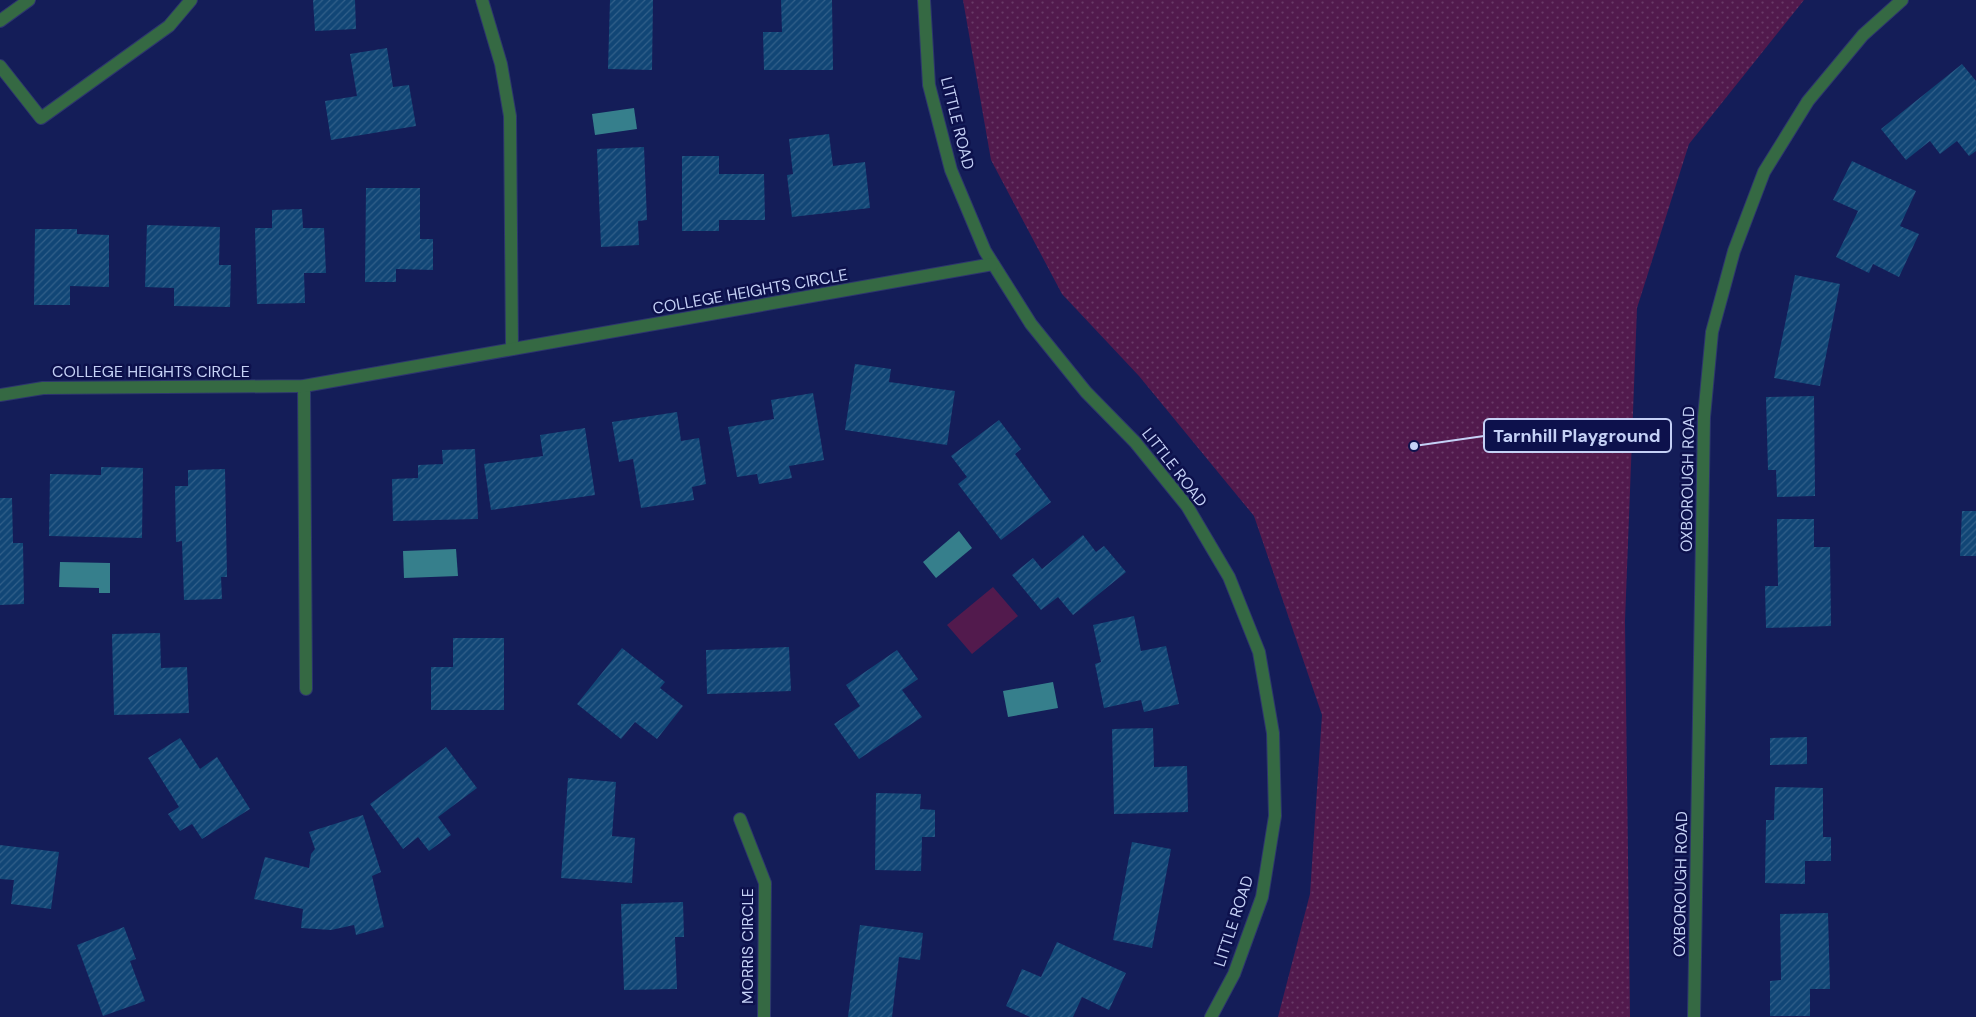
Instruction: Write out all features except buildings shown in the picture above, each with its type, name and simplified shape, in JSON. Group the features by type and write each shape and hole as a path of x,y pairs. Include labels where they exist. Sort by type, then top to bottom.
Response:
{"street":[{"path":"0,21 29,0"},
{"path":"0,66 41,118 170,26 191,0"},
{"path":"482,0 501,64 510,116 512,349"},
{"name":"LITTLE ROAD","path":"924,0 930,85 951,170 984,251 1031,324 1049,347 1086,392 1135,442 1188,506 1229,577 1259,652 1273,733 1275,816 1262,897 1234,974 1211,1017"},
{"name":"OXBOROUGH ROAD","path":"1694,1017 1704,417 1712,332 1734,251 1764,172 1808,101 1863,35 1902,0"},
{"name":"COLLEGE HEIGHTS CIRCLE","path":"0,395 43,388 304,386 993,264"},
{"path":"304,386 306,689"},
{"name":"MORRIS CIRCLE","path":"740,819 765,883 764,1017"}],"shaded area":[{"path":"963,0 1804,0 1689,144 1637,308 1625,621 1630,1017 1278,1017 1310,894 1322,715 1254,516 1139,376 1062,294 991,160"},
{"path":"634,108 637,129 595,135 592,114"},
{"path":"959,531 972,548 936,578 923,562"},
{"path":"456,549 458,576 404,578 403,551"},
{"path":"60,562 110,563 110,593 99,593 99,588 59,587"},
{"path":"993,587 1018,616 972,654 947,625"},
{"path":"1053,682 1058,708 1008,717 1003,691"}],"place":[{"name":"Tarnhill Playground","path":"1414,446"}]}
